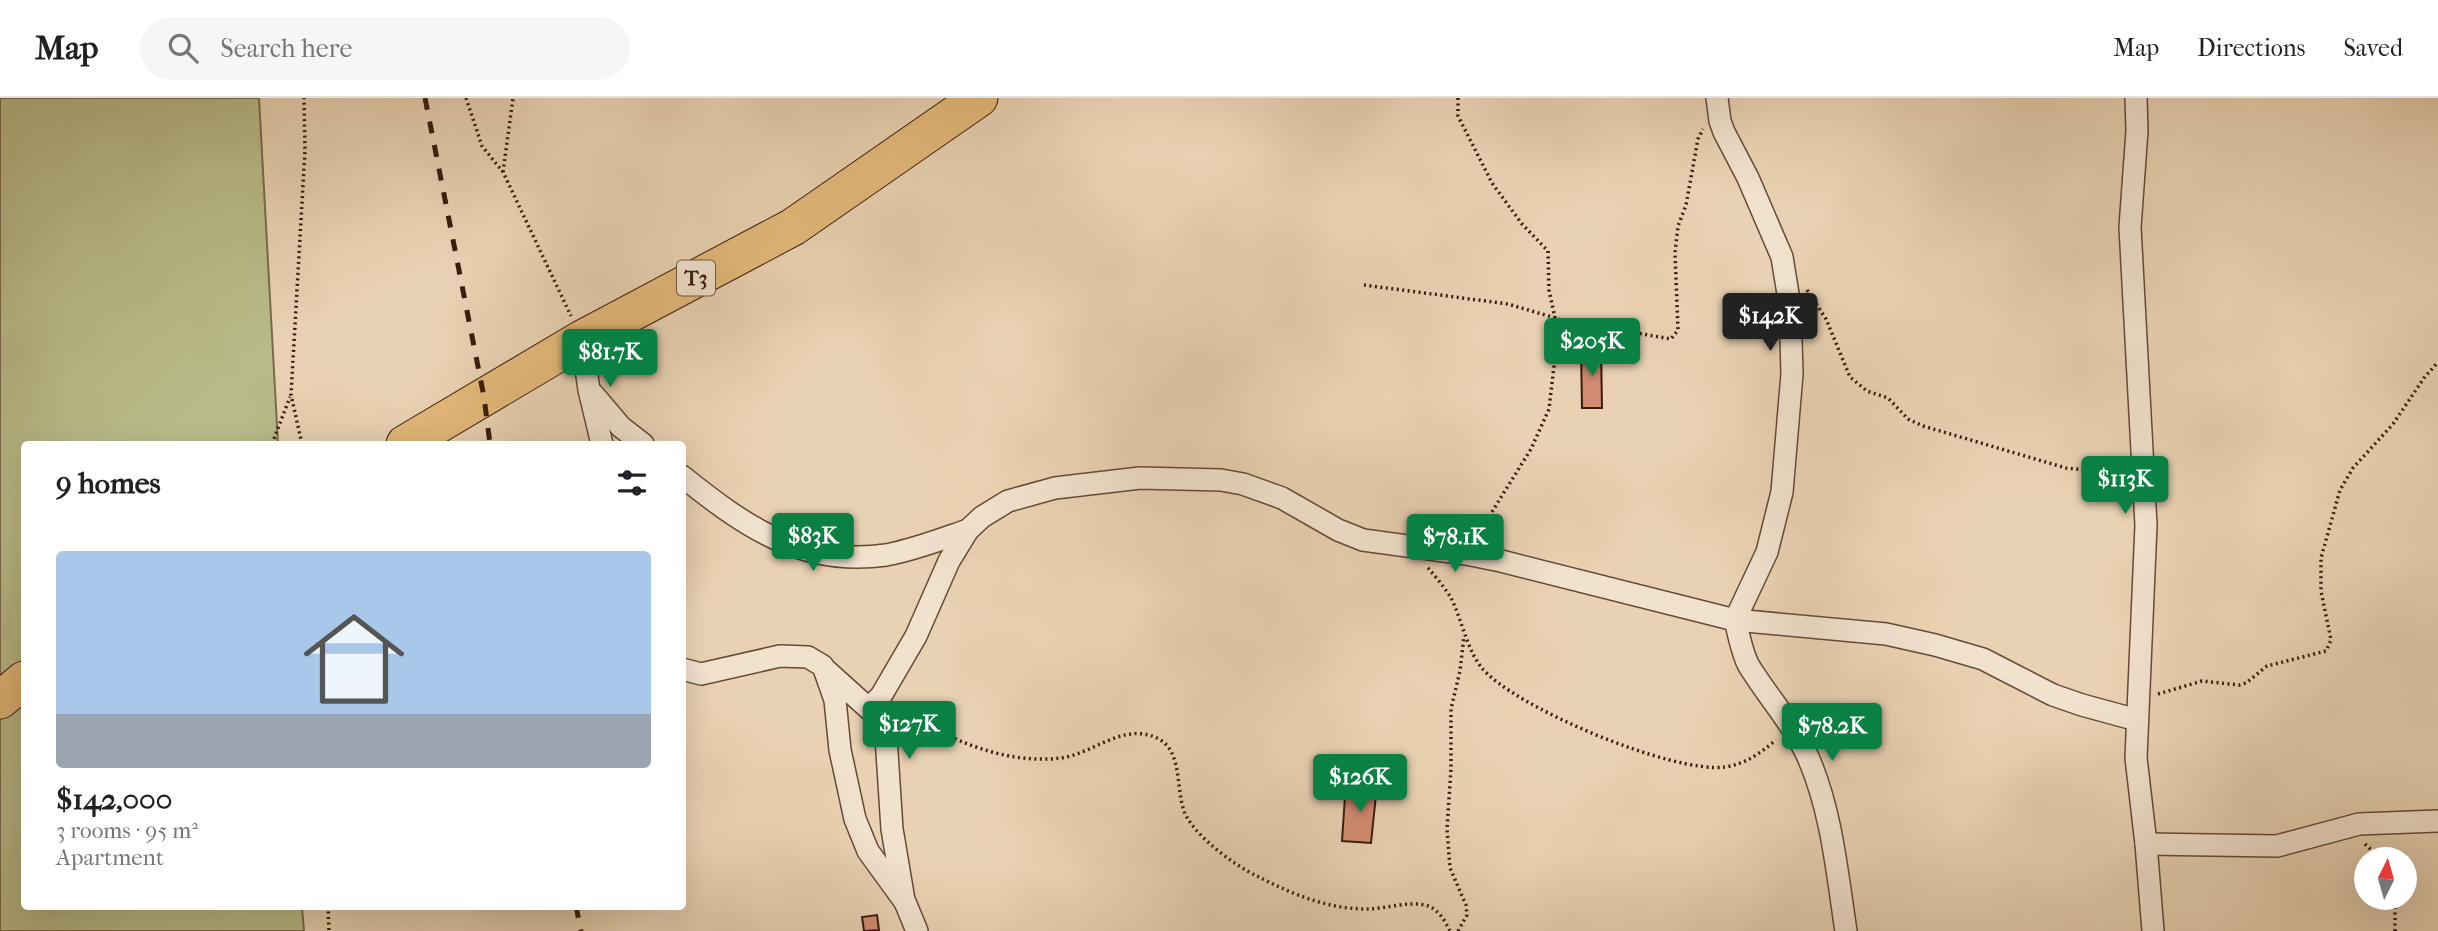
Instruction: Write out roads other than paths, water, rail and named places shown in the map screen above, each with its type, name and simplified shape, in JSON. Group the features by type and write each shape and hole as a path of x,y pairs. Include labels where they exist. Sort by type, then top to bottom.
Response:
{"highway":[{"name":"T3","path":"410,441 582,339 793,227 979,98"},
{"path":"0,699 21,682"}],"street":[{"path":"1717,98 1724,132 1748,178 1782,257 1790,306 1791,374 1782,492 1767,552 1735,620 1748,664 1791,727 1807,755 1820,787 1846,931"},
{"path":"2136,98 2137,131 2130,227 2146,525 2136,758 2153,931"},
{"path":"582,339 589,390 601,441"},
{"path":"589,390 621,427 639,441"},
{"path":"917,931 905,902 892,829 886,737 875,702 916,636 949,561 968,530 1008,500 1055,488 1140,478 1208,479 1243,484 1282,498 1338,530 1363,540 1466,554 1735,620 1886,634 1936,645 1983,659 2053,695 2082,705 2138,711"},
{"path":"686,479 732,516 802,551 838,556 885,555 968,530"},
{"path":"686,670 701,674 780,656 808,657 875,702"},
{"path":"823,666 835,700 840,750 855,819 868,851 905,902"},
{"path":"2146,844 2277,846 2358,824 2438,821"}],"railway":[{"path":"425,98 484,397 490,441"},
{"path":"577,910 581,931"}]}
